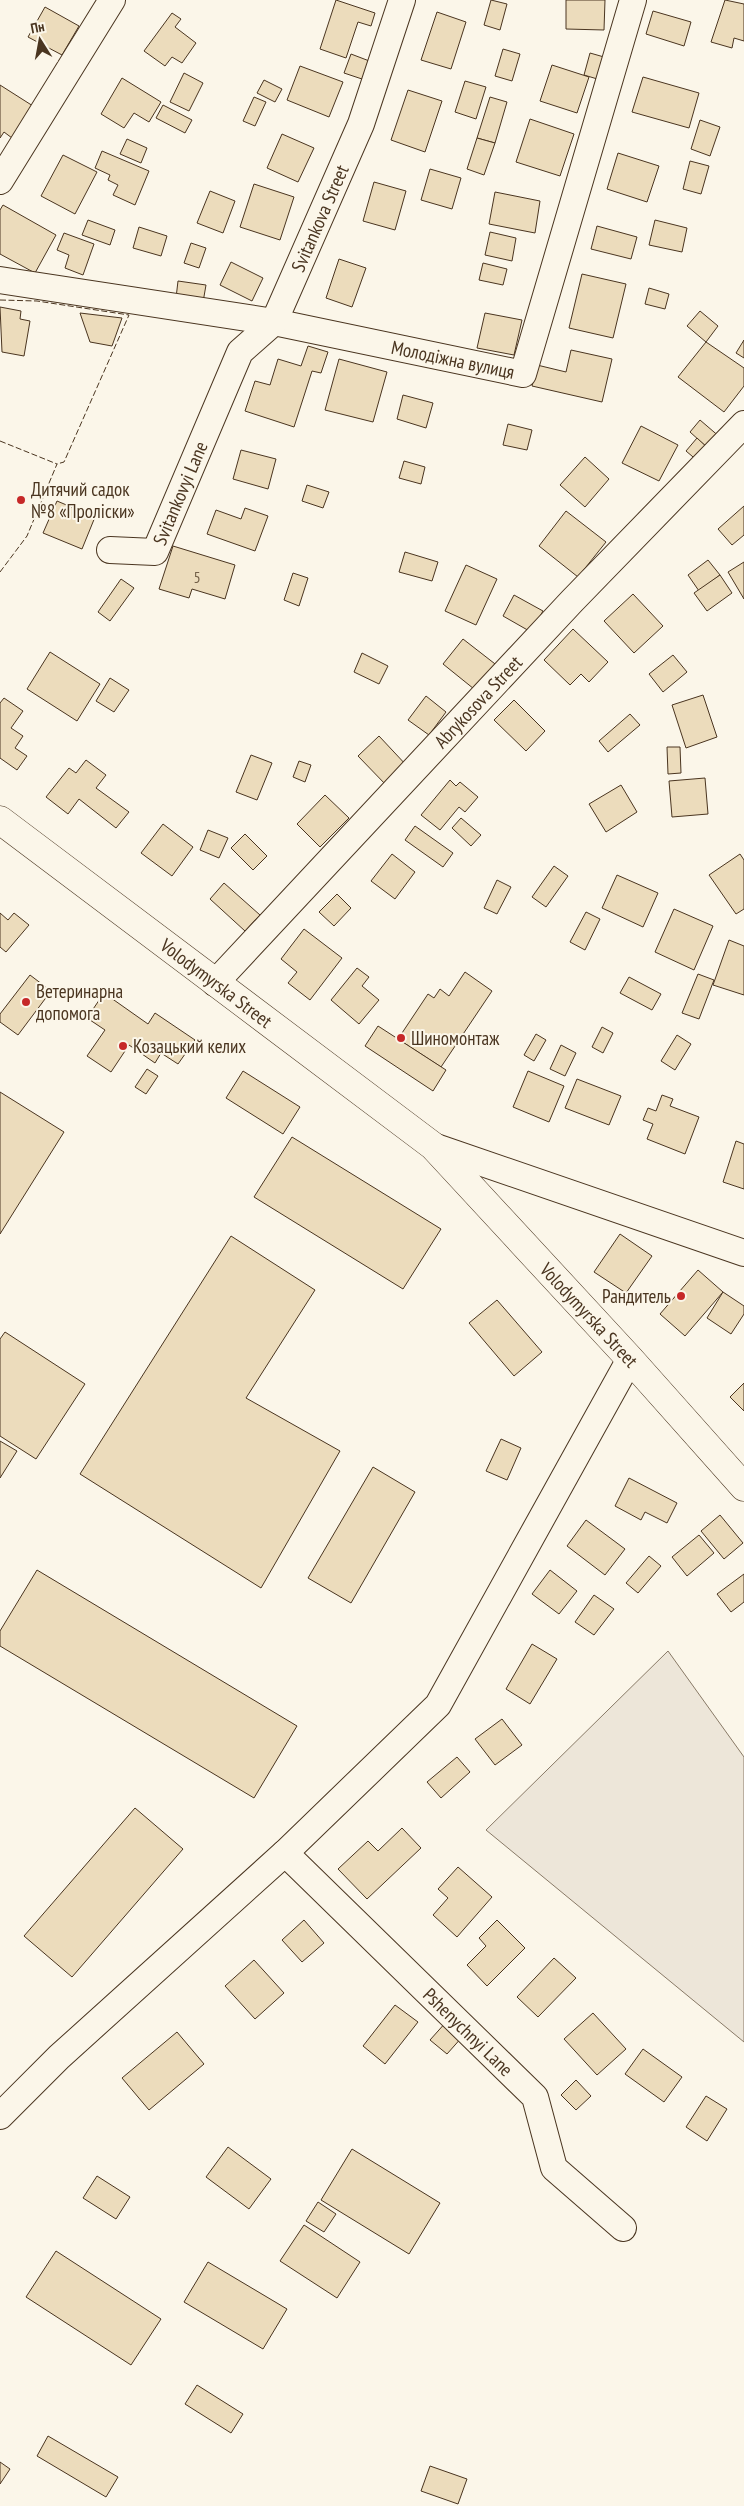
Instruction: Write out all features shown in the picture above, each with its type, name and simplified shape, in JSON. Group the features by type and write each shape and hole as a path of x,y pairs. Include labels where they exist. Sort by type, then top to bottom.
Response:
{"main road":[{"name":"Volodymyrska Street","path":"0,820 433,1146 630,1359 744,1487"}],"street":[{"path":"0,181 112,0"},
{"name":"Svitankova Street","path":"212,421 240,352 274,322 361,124 402,0"},
{"name":"Молодіжна вулиця","path":"0,280 274,322 523,374 633,0"},
{"name":"Svitankovyi Lane","path":"110,550 155,552 212,421"},
{"name":"Abrykosova Street","path":"215,983 572,601 743,426"},
{"name":"Volodymyrska Street","path":"433,1146 744,1253"},
{"path":"0,2116 59,2057 284,1853 438,1705 630,1359"},
{"name":"Pshenychnyi Lane","path":"284,1853 535,2097 554,2168 623,2228"}],"shaded area":[{"path":"668,1651 744,1757 744,2042 486,1830"}],"building":[{"path":"336,0 375,13 371,26 358,22 346,58 320,49"},
{"path":"491,0 507,4 500,30 484,25"},
{"path":"566,0 605,0 604,30 566,29"},
{"path":"725,0 744,4 744,41 734,38 732,48 711,42"},
{"path":"45,7 79,26 62,55 28,37"},
{"path":"653,11 691,22 684,46 646,34"},
{"path":"437,12 466,22 451,69 421,60"},
{"path":"172,13 181,19 175,27 196,43 182,63 172,57 165,66 144,51"},
{"path":"503,49 520,54 512,81 495,76"},
{"path":"590,53 611,59 604,81 584,75"},
{"path":"351,54 372,62 365,80 344,73"},
{"path":"552,65 589,77 577,113 540,101"},
{"path":"300,66 343,82 329,117 287,100"},
{"path":"184,73 203,83 189,111 170,102"},
{"path":"643,77 699,93 689,128 632,112"},
{"path":"122,78 161,102 149,122 134,113 124,128 101,114"},
{"path":"264,80 282,89 275,102 257,93"},
{"path":"465,81 486,87 476,119 455,112"},
{"path":"0,85 33,106 12,138 4,132 0,138"},
{"path":"408,90 442,101 425,152 391,140"},
{"path":"254,97 266,102 255,126 243,121"},
{"path":"490,97 507,102 495,143 477,138"},
{"path":"163,105 192,120 185,133 156,118"},
{"path":"530,119 574,134 560,176 516,162"},
{"path":"700,120 720,127 710,156 691,149"},
{"path":"282,134 314,148 298,182 267,168"},
{"path":"477,138 495,143 484,175 467,169"},
{"path":"127,139 147,148 141,163 120,154"},
{"path":"102,151 149,171 135,205 113,195 118,185 108,180 110,175 95,168"},
{"path":"618,153 659,166 647,202 607,189"},
{"path":"63,155 97,172 75,214 41,196"},
{"path":"690,161 709,166 701,194 683,189"},
{"path":"430,169 461,178 452,209 421,200"},
{"path":"374,182 406,191 395,230 363,221"},
{"path":"254,184 294,197 280,240 240,227"},
{"path":"210,191 235,201 223,233 197,223"},
{"path":"495,192 540,201 535,233 489,224"},
{"path":"3,205 56,235 35,273 0,254 0,210"},
{"path":"88,220 115,230 110,245 82,235"},
{"path":"655,220 687,228 682,252 649,245"},
{"path":"597,226 637,237 631,259 591,249"},
{"path":"139,227 167,236 161,256 133,248"},
{"path":"490,232 516,238 512,261 485,255"},
{"path":"64,233 94,244 83,275 65,268 69,255 57,250"},
{"path":"191,243 206,248 199,268 184,263"},
{"path":"339,259 366,268 352,307 326,298"},
{"path":"231,262 263,278 252,301 220,285"},
{"path":"483,263 507,269 503,285 479,280"},
{"path":"582,274 626,284 613,338 569,328"},
{"path":"178,281 206,285 202,308 176,298"},
{"path":"649,288 669,294 665,309 645,304"},
{"path":"0,307 21,311 20,319 30,321 24,356 2,352"},
{"path":"700,311 718,326 706,342 687,326"},
{"path":"80,313 122,318 112,346 90,342"},
{"path":"485,313 522,320 514,355 477,348"},
{"path":"744,340 744,358 736,353"},
{"path":"706,342 744,368 744,386 724,412 678,377"},
{"path":"308,346 328,352 321,373 312,371 294,427 245,411 255,381 270,385 278,359 301,366"},
{"path":"571,350 612,359 602,402 532,386 537,365 566,372"},
{"path":"339,359 387,372 373,422 325,410"},
{"path":"403,395 433,403 426,428 397,419"},
{"path":"700,420 721,438 710,450 690,432"},
{"path":"508,424 532,430 527,450 503,445"},
{"path":"641,426 678,445 659,481 622,463"},
{"path":"697,438 710,450 699,462 686,451"},
{"path":"241,450 276,459 268,489 233,479"},
{"path":"585,457 609,479 585,507 560,485"},
{"path":"404,461 425,467 421,484 399,478"},
{"path":"307,485 329,492 323,508 302,501"},
{"path":"57,501 95,517 82,549 43,533"},
{"path":"744,506 744,535 732,545 718,529"},
{"path":"245,508 268,516 255,551 207,534 216,510 241,519"},
{"path":"566,511 606,542 578,577 539,546"},
{"path":"173,546 235,565 225,599 192,589 189,598 159,589"},
{"path":"405,552 438,562 432,581 399,572"},
{"path":"708,560 720,575 699,591 688,575"},
{"path":"744,562 744,599 728,572"},
{"path":"466,565 497,579 476,625 445,611"},
{"path":"293,573 308,578 299,606 284,600"},
{"path":"720,575 732,593 707,611 694,593"},
{"path":"121,579 134,588 110,621 98,612"},
{"path":"633,594 663,626 634,653 604,621"},
{"path":"514,595 543,611 531,632 503,616"},
{"path":"573,629 608,662 589,682 581,674 570,685 544,660"},
{"path":"463,639 499,667 479,693 443,664"},
{"path":"50,652 100,684 77,721 27,689"},
{"path":"362,653 388,666 379,684 354,672"},
{"path":"673,655 687,672 663,692 649,674"},
{"path":"110,678 129,690 114,712 96,701"},
{"path":"703,695 717,737 686,748 672,705"},
{"path":"426,696 446,712 429,735 408,720"},
{"path":"4,698 23,711 11,728 23,736 15,748 27,756 17,770 0,758 0,703"},
{"path":"514,700 545,731 526,751 494,720"},
{"path":"630,714 640,725 608,752 599,741"},
{"path":"379,736 408,767 387,786 358,756"},
{"path":"667,747 680,747 681,773 668,774"},
{"path":"251,755 272,763 257,800 236,792"},
{"path":"86,760 106,775 96,788 129,812 116,828 79,799 68,814 46,797 69,768 76,773"},
{"path":"299,761 311,765 305,782 293,777"},
{"path":"705,778 708,814 672,817 669,781"},
{"path":"450,780 456,786 460,782 478,797 465,812 459,807 440,830 421,815"},
{"path":"621,785 637,812 606,832 589,804"},
{"path":"325,795 349,818 320,847 297,824"},
{"path":"461,818 481,835 471,846 452,828"},
{"path":"163,824 193,847 172,876 141,853"},
{"path":"415,826 453,853 443,867 405,840"},
{"path":"208,830 228,838 219,858 200,850"},
{"path":"245,834 267,856 253,870 231,848"},
{"path":"392,854 415,872 395,899 371,881"},
{"path":"740,854 744,860 744,909 736,914 709,875"},
{"path":"554,866 568,876 546,907 532,897"},
{"path":"617,875 658,893 643,927 602,908"},
{"path":"497,880 511,887 497,914 484,908"},
{"path":"224,883 260,915 245,931 210,899"},
{"path":"337,894 351,908 334,926 319,912"},
{"path":"674,909 713,926 694,970 655,952"},
{"path":"586,912 600,919 585,950 570,942"},
{"path":"0,913 8,920 14,913 29,925 6,952 0,947"},
{"path":"304,929 342,958 310,1000 288,983 297,972 281,959"},
{"path":"729,940 744,946 744,995 713,985"},
{"path":"357,968 369,977 362,986 379,1000 359,1024 331,1000"},
{"path":"465,972 492,991 441,1067 398,1039 428,994 434,998 440,989 449,996"},
{"path":"698,974 714,980 699,1019 682,1013"},
{"name":"Ветеринарна допомога","path":"30,975 51,991 18,1035 0,1022 0,1014"},
{"path":"629,977 661,994 652,1010 620,993"},
{"path":"104,993 148,1024 155,1013 195,1040 178,1064 161,1053 155,1063 129,1045 111,1072 87,1056 105,1030 87,1018"},
{"path":"378,1026 446,1070 433,1091 365,1046"},
{"path":"602,1027 613,1033 603,1053 592,1047"},
{"path":"536,1034 546,1040 534,1061 524,1055"},
{"path":"677,1035 691,1044 675,1070 661,1061"},
{"path":"561,1045 576,1053 565,1076 550,1069"},
{"path":"147,1069 158,1076 146,1094 135,1087"},
{"path":"243,1071 300,1107 283,1134 226,1098"},
{"path":"528,1071 564,1086 549,1122 513,1107"},
{"path":"577,1079 621,1096 609,1125 565,1108"},
{"path":"0,1092 64,1132 0,1234"},
{"path":"662,1095 673,1099 670,1106 699,1117 685,1154 647,1139 653,1124 643,1120 648,1108 656,1111"},
{"path":"292,1137 441,1229 403,1289 254,1197"},
{"path":"736,1141 744,1144 744,1189 723,1182"},
{"path":"620,1234 652,1256 626,1293 594,1272"},
{"path":"231,1236 315,1290 246,1398 340,1451 261,1588 80,1474"},
{"path":"698,1270 723,1292 685,1336 660,1314"},
{"path":"723,1292 744,1306 744,1314 731,1334 707,1318"},
{"path":"497,1300 542,1352 514,1376 469,1323"},
{"path":"5,1332 85,1384 36,1459 0,1436 0,1339"},
{"path":"744,1383 744,1411 730,1397"},
{"path":"501,1439 521,1448 507,1480 486,1471"},
{"path":"0,1441 17,1451 0,1478"},
{"path":"373,1467 415,1492 351,1603 308,1578"},
{"path":"629,1478 677,1503 667,1523 645,1512 641,1520 615,1506"},
{"path":"720,1515 743,1543 724,1559 701,1531"},
{"path":"586,1520 625,1549 605,1575 567,1546"},
{"path":"699,1535 714,1553 687,1576 672,1557"},
{"path":"649,1556 661,1566 638,1593 626,1583"},
{"path":"37,1570 297,1726 254,1798 0,1646 0,1631"},
{"path":"550,1570 577,1591 559,1614 532,1594"},
{"path":"744,1574 744,1602 731,1612 717,1594"},
{"path":"594,1595 614,1609 594,1635 575,1622"},
{"path":"532,1644 557,1659 530,1704 506,1689"},
{"path":"502,1719 522,1745 495,1765 475,1739"},
{"path":"457,1757 470,1772 441,1798 427,1782"},
{"path":"135,1808 183,1849 72,1977 24,1936"},
{"path":"402,1828 421,1848 367,1899 338,1869 368,1841 378,1851"},
{"path":"458,1867 492,1897 457,1937 433,1915 448,1898 438,1889"},
{"path":"304,1920 324,1943 302,1962 282,1940"},
{"path":"497,1920 525,1948 487,1986 467,1965 486,1946 479,1938"},
{"path":"554,1958 576,1978 538,2017 517,1997"},
{"path":"254,1960 284,1993 255,2019 225,1986"},
{"path":"395,2005 418,2022 385,2064 363,2046"},
{"path":"593,2013 626,2049 597,2075 564,2039"},
{"path":"447,2021 463,2036 447,2054 430,2040"},
{"path":"177,2032 204,2064 149,2110 122,2078"},
{"path":"643,2049 682,2077 664,2102 625,2074"},
{"path":"576,2080 591,2096 576,2110 561,2095"},
{"path":"706,2096 727,2109 707,2141 686,2127"},
{"path":"228,2147 271,2179 249,2209 206,2177"},
{"path":"352,2149 440,2203 409,2254 321,2200"},
{"path":"97,2176 130,2197 116,2219 83,2198"},
{"path":"318,2202 336,2214 324,2232 306,2221"},
{"path":"304,2225 360,2262 337,2298 280,2261"},
{"path":"56,2251 161,2319 131,2365 26,2297"},
{"path":"208,2262 287,2309 263,2349 184,2302"},
{"path":"197,2385 243,2414 231,2433 185,2404"},
{"path":"48,2436 118,2477 106,2497 37,2456"},
{"path":"0,2462 10,2469 0,2484"},
{"path":"430,2466 467,2479 458,2504 421,2491"}],"fence":[{"path":"0,300 37,301 129,315 64,462 57,464"},
{"path":"0,441 57,464 27,536 0,572"}],"place":[{"name":"Дитячий садок №8 «Проліски»","path":"21,500"},
{"name":"Ветеринарна допомога","path":"26,1002"},
{"name":"Шиномонтаж","path":"401,1038"},
{"name":"Козацький келих","path":"123,1046"},
{"name":"Рандитель","path":"681,1296"}]}
